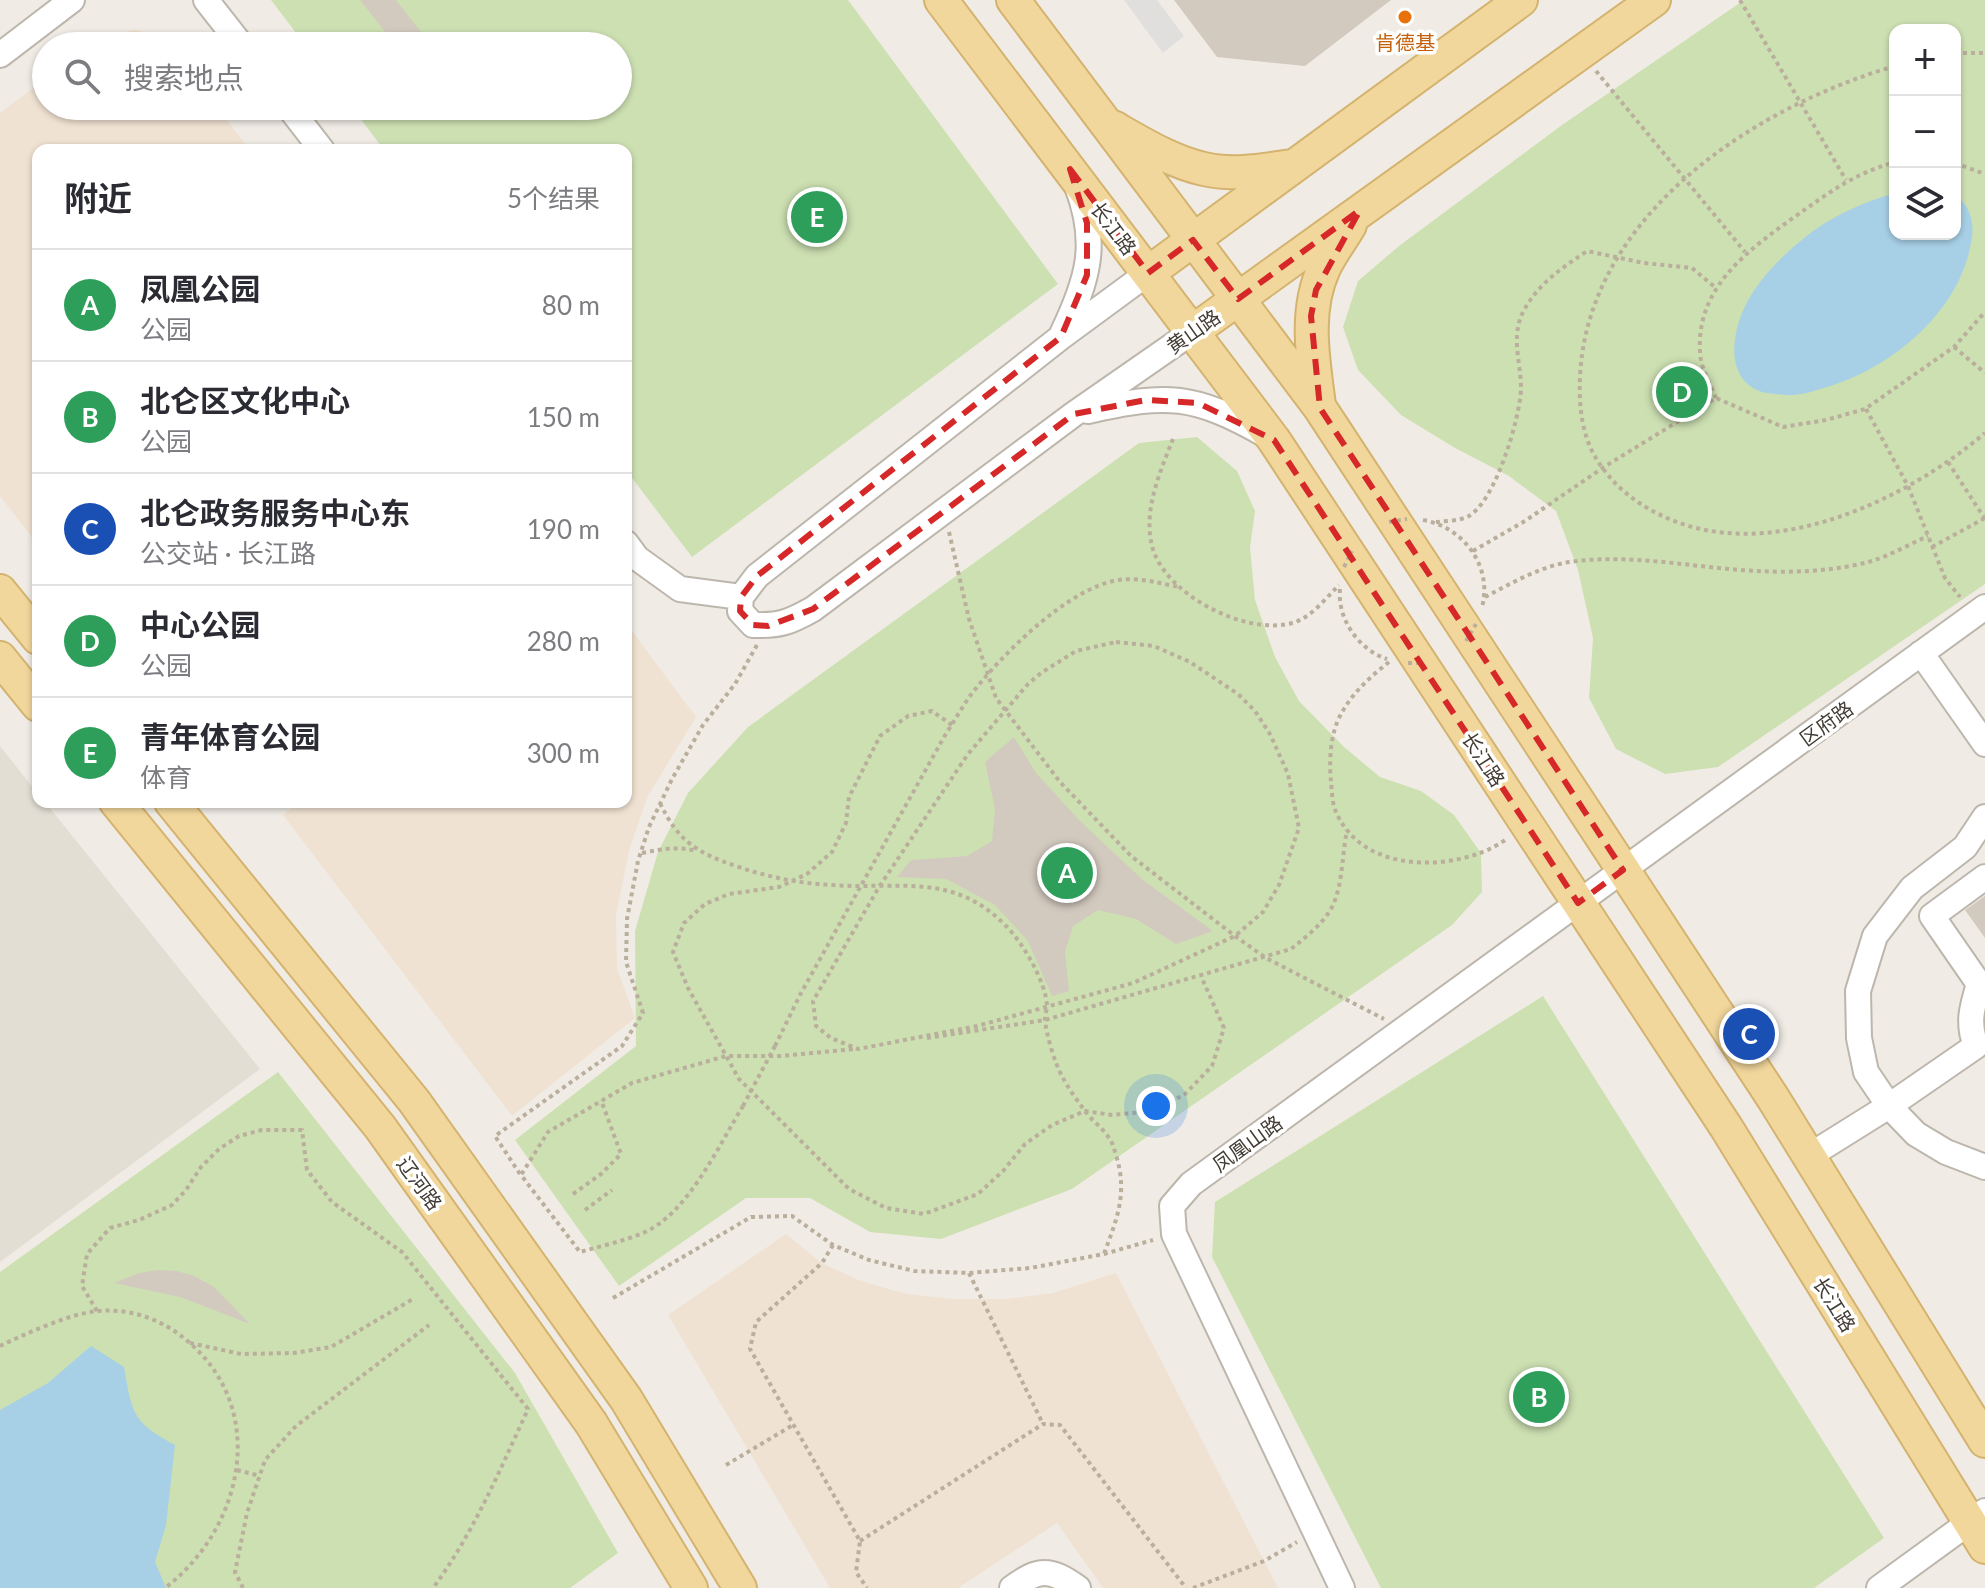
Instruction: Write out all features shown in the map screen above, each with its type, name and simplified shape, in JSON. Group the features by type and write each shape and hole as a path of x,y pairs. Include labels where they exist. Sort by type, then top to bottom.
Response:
{"main road":[{"name":"长江路","path":"941,0 1274,440 1726,1127 1980,1527"},
{"path":"1013,0 1320,408 1809,1156 1985,1441"},
{"path":"1148,273 1521,0"},
{"name":"黄山路","path":"1192,332 1654,0"},
{"path":"1104,122 1181,162 1206,170 1253,171 1296,165"},
{"path":"1320,408 1311,316 1316,290 1324,267 1360,210"},
{"path":"0,591 32,631"},
{"path":"0,658 32,698"},
{"name":"辽河路","path":"121,808 380,1127 591,1423 691,1588"},
{"name":"辽河路","path":"176,808 414,1101 626,1399 740,1588"}],"street":[{"path":"0,55 72,0"},
{"path":"206,0 231,32"},
{"path":"299,120 317,144"},
{"path":"1061,337 1087,275 1087,223 1070,169"},
{"path":"768,626 753,625 740,611 741,597 757,576 1061,337 1148,273"},
{"name":"黄山路","path":"768,626 786,624 813,609 1074,414 1192,332"},
{"path":"1074,414 1125,403 1171,398 1218,411 1274,440"},
{"path":"632,551 680,589 741,597"},
{"name":"区府路","path":"1666,839 1979,611"},
{"path":"1921,653 1985,744"},
{"path":"1985,817 1965,847 1912,888 1875,936 1858,991 1859,1038 1866,1072 1889,1106 1916,1134 1946,1152 1985,1167"},
{"name":"凤凰山路","path":"1174,1234 1172,1206 1191,1184 1666,839"},
{"path":"1932,916 1985,877"},
{"path":"1809,1156 1980,1050 1970,1029 1971,1011 1982,988 1912,888"},
{"path":"1174,1234 1342,1588"},
{"path":"1879,1588 1980,1527"},
{"path":"1012,1588 1033,1573 1060,1575 1078,1588"}],"path":[{"path":"1740,0 1846,180"},
{"path":"1581,53 1745,252"},
{"path":"1961,53 1985,53"},
{"path":"1889,68 1849,80 1801,102 1722,150 1686,177 1654,208 1619,257 1594,309 1579,378 1584,421 1592,450 1618,487 1642,507 1684,526 1717,533 1763,534 1841,516 1908,486 1948,462 1985,434"},
{"path":"1889,164 1846,180 1745,252 1716,288 1702,323 1699,355 1716,398 1783,427 1865,409 1954,347 1985,312"},
{"path":"1961,165 1985,174"},
{"path":"1436,522 1469,516 1493,489 1517,418 1521,388 1515,346 1523,312 1546,280 1587,251 1644,263 1692,268 1716,288"},
{"path":"1954,347 1985,373"},
{"path":"1473,551 1716,398"},
{"path":"1865,409 1908,486 1945,578 1979,611"},
{"path":"1173,439 1151,504 1152,545 1163,572 1187,594 1230,617 1264,625 1293,623 1313,613 1341,584"},
{"path":"1932,547 1985,518 1948,462"},
{"path":"944,511 969,619 996,698 1060,782 1131,856 1235,936 1266,958 1404,1029"},
{"path":"1389,522 1413,518 1436,522 1457,534 1473,551 1483,573 1485,597 1482,609"},
{"path":"1485,597 1534,572 1566,563 1608,559 1694,563 1757,571 1823,570 1873,560 1928,536"},
{"path":"1352,551 1341,573 1339,597 1351,631 1377,656 1400,663 1424,663"},
{"path":"768,626 735,684 703,725 660,803 641,854 627,919 626,962 643,1013 622,1046 495,1136 580,1252 647,1231 674,1211 691,1190 758,1080 796,1002 952,725 988,674 1018,642 1073,598 1095,586 1118,580 1141,579 1179,587"},
{"path":"1466,641 1479,620"},
{"path":"1116,642 1154,646 1190,662 1238,694 1255,711 1270,734 1288,774 1299,828 1279,885 1263,912 1235,936 1133,983 977,1026 858,1049 831,1038 816,1026 813,1001 879,887 968,754 1004,712 1028,684 1076,651 1116,642"},
{"path":"1391,660 1356,693 1339,717 1330,767 1334,810 1347,830 1370,850 1397,861 1426,863 1481,853 1529,828"},
{"path":"952,725 932,711 908,716 880,736 849,797 846,823 832,852 807,874 779,887 729,894 705,904 684,923 673,952 739,1079 849,1189 886,1208 924,1214 978,1194 1003,1171 1025,1144 1052,1125 1085,1111 1112,1115 1155,1111 1185,1094 1212,1066 1224,1028 1201,976"},
{"path":"660,803 683,840 699,851"},
{"path":"521,1175 548,1132 632,1083 726,1056 780,1056 858,1049 1045,1020 1291,949 1312,932 1331,908 1338,889 1347,830"},
{"path":"641,854 682,847 752,872 790,881 879,887 909,884 940,888 962,895 987,909 1007,927 1026,951 1047,1006 1045,1020 1060,1073 1085,1111 1111,1139 1122,1173 1121,1207 1104,1254"},
{"path":"573,1194 601,1174 621,1154 601,1100"},
{"path":"97,1311 82,1286 87,1254 110,1228 139,1220 172,1205 201,1167 219,1149 239,1136 262,1130 302,1130 307,1170 332,1202 402,1252 528,1409 452,1563 433,1588"},
{"path":"585,1210 612,1190"},
{"path":"613,1298 751,1217 792,1216 833,1245 869,1260 914,1271 969,1273 1030,1268 1104,1254 1174,1234"},
{"path":"833,1245 822,1263 756,1322 750,1349 860,1541 856,1572 867,1588"},
{"path":"969,1273 1043,1424"},
{"path":"190,1343 241,1354 294,1353 331,1347 413,1299"},
{"path":"0,1346 60,1321 97,1311 143,1314 176,1331 205,1357 229,1394 239,1432 237,1470 220,1523 185,1573 165,1588"},
{"path":"243,1588 235,1572 247,1513 265,1460 296,1426 429,1325"},
{"path":"860,1541 1043,1424 1060,1425 1186,1588"},
{"path":"726,1465 793,1425"},
{"path":"237,1470 260,1476"},
{"path":"1193,1588 1264,1561 1315,1532"}],"highlighted area":[{"path":"1070,169 1148,273 1193,240 1238,299 1360,210 1316,290 1311,316 1320,408 1623,870 1578,903 1274,440 1198,403 1146,400 1074,414 813,609 768,626 753,625 740,611 741,597 757,576 1061,337 1087,275 1087,223"}],"shaded area":[{"path":"1124,0 1157,0 1184,36 1163,53"},
{"path":"32,89 32,120 227,120 245,144 32,144 32,537 0,496 0,113"},
{"path":"632,631 696,717 648,796 630,847 616,915 617,968 635,1018 512,1116 283,815 292,808 632,808"},
{"path":"0,746 32,786 32,808 50,808 260,1069 0,1262"},
{"path":"786,1234 822,1263 858,1280 906,1294 954,1299 1007,1299 1053,1293 1116,1273 1278,1588 1103,1588 1057,1523 958,1588 830,1588 668,1315"}],"green space":[{"path":"271,0 848,0 1058,284 692,557 632,478 632,144 380,144 362,120 632,120 632,32 295,32"},
{"path":"1744,0 1985,0 1985,584 1718,767 1665,774 1616,749 1589,698 1593,638 1578,570 1556,511 1509,476 1401,415 1358,370 1343,327 1358,281 1399,246 1562,125"},
{"path":"1197,437 1237,471 1255,511 1250,548 1255,600 1275,657 1299,701 1344,747 1380,777 1421,791 1454,815 1481,853 1482,892 1452,925 1072,1189 941,1239 870,1232 810,1198 746,1198 619,1286 515,1140 636,1046 635,931 658,852 688,793 748,727 1139,443"},
{"path":"1543,996 1884,1538 1814,1588 1381,1588 1212,1257 1215,1202"},
{"path":"278,1072 515,1373 618,1553 570,1588 0,1588 0,1272"}],"water":[{"path":"1889,195 1889,240 1961,240 1961,200 1965,204 1972,222 1972,236 1964,268 1953,292 1919,334 1875,366 1851,378 1812,392 1791,395 1765,393 1749,385 1740,375 1734,350 1739,322 1750,297 1788,251 1835,217"},
{"path":"91,1346 124,1367 136,1415 150,1430 175,1445 166,1525 155,1562 166,1588 0,1588 0,1410 48,1383"}],"building":[{"path":"360,0 396,0 421,32 385,32"},
{"path":"1174,0 1391,0 1305,66 1217,57"},
{"path":"1014,737 1036,773 1080,821 1143,880 1213,931 1176,944 1136,919 1098,910 1073,926 1065,952 1069,991 1052,996 1028,941 995,905 946,879 897,877 911,860 967,856 992,841 995,809 985,762"},
{"path":"1985,896 1985,938 1965,910"},
{"path":"157,1270 194,1276 214,1287 250,1324 180,1297 114,1283"}],"place":[{"name":"肯德基","path":"1405,17"},
{"name":"青年体育公园","path":"817,217"},
{"name":"中心公园","path":"1682,392"},
{"name":"凤凰公园","path":"1067,873"},
{"name":"北仑政务服务中心东","path":"1749,1034"},
{"name":"北仑区文化中心","path":"1539,1397"}]}
